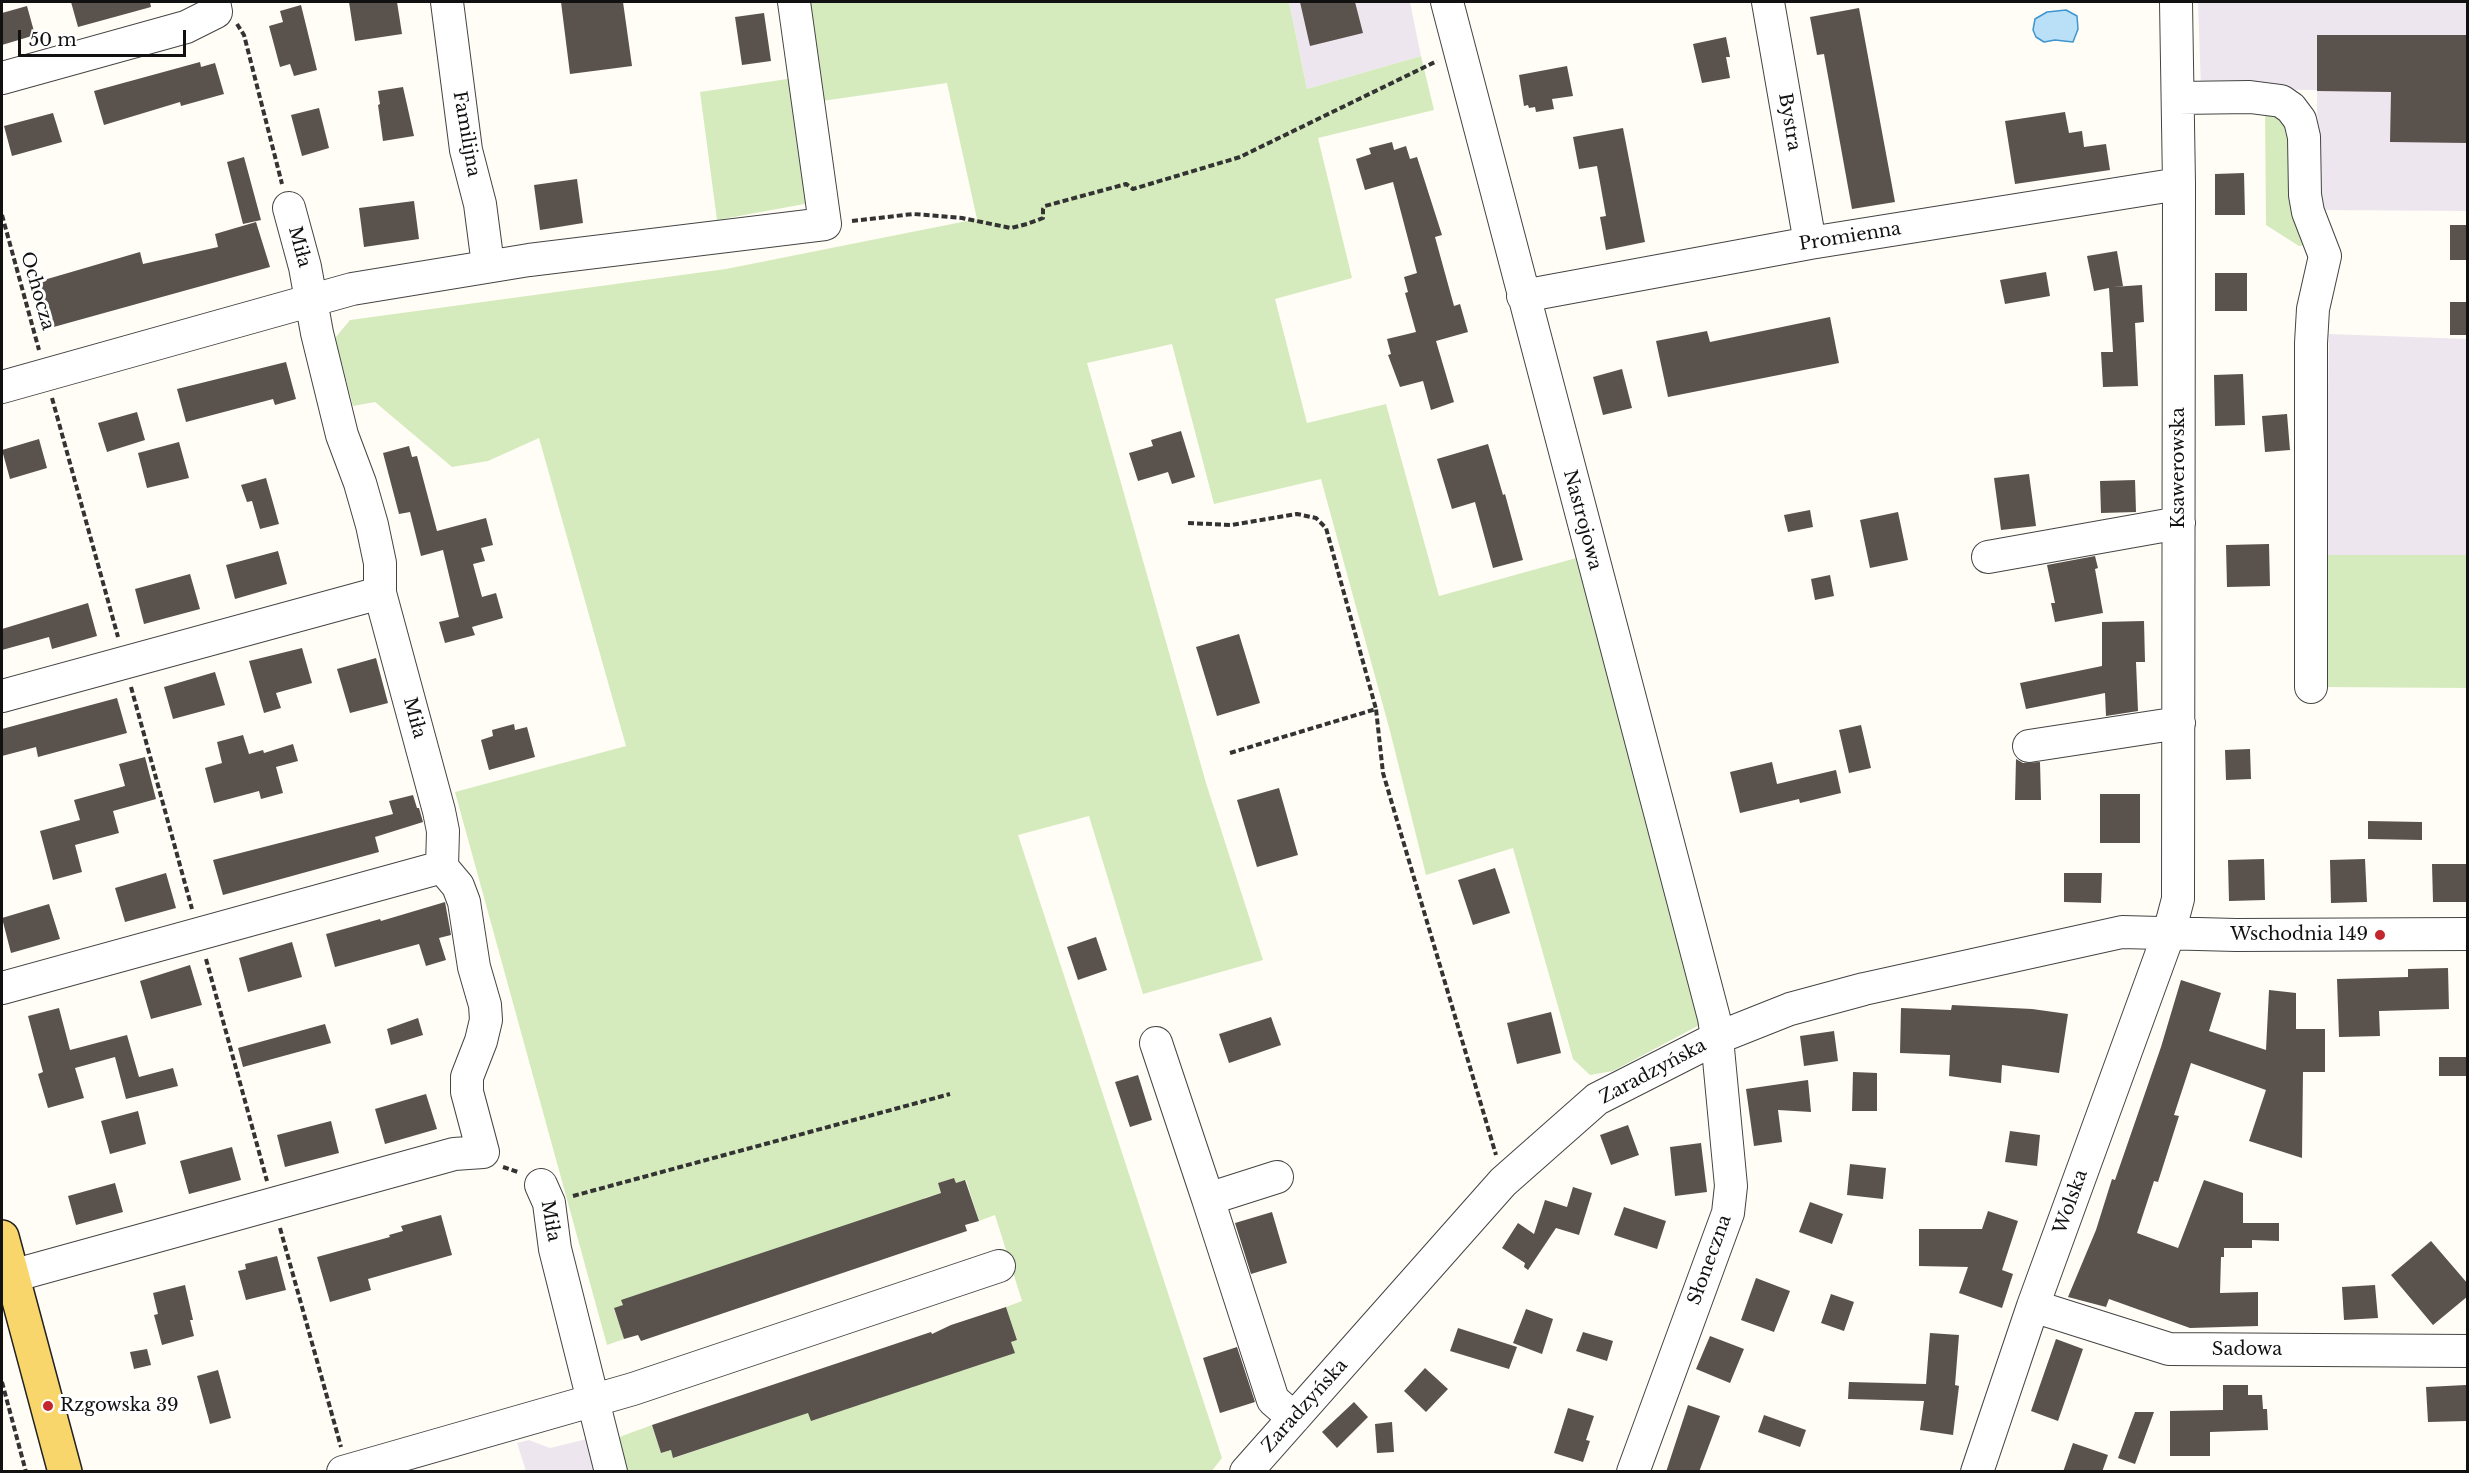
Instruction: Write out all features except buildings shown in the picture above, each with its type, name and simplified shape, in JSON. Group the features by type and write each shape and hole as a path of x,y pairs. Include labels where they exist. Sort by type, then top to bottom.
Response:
{"main road":[{"path":"2,1237 65,1472"}],"street":[{"name":"Familijna","path":"447,2 466,150 480,204 488,265"},
{"path":"2,387 352,289 488,265 825,224 794,2"},
{"name":"Nastrojowa","path":"1447,2 1714,1018 1717,1038"},
{"name":"Bystra","path":"1768,2 1810,243"},
{"name":"Ksawerowska","path":"2169,933 2178,899 2179,885 2179,184 2176,2"},
{"path":"2,78 186,27 215,7"},
{"path":"2178,98 2250,97 2281,101 2291,108 2300,120 2304,136 2305,195 2308,212 2325,256 2313,309 2310,343 2311,687"},
{"name":"Promienna","path":"1523,296 1810,243 2179,184"},
{"name":"Miła","path":"289,208 313,301 317,333 342,435 360,483 372,525 380,563 380,593 439,811 443,831 442,867"},
{"path":"1988,557 2179,523"},
{"path":"2,696 380,593"},
{"path":"2029,746 2179,723"},
{"path":"2,988 442,867 458,886 464,902 474,967 486,1020 481,1041 467,1077 467,1092 483,1152 454,1154 12,1276"},
{"name":"Zaradzyńska","path":"1246,1472 1503,1182 1597,1100 1717,1038 1790,1008 1864,989 2122,933 2468,934"},
{"name":"Wolska","path":"1977,1472 2033,1306 2169,933"},
{"name":"Słoneczna","path":"1633,1472 1728,1213 1731,1186 1717,1038"},
{"path":"1156,1043 1272,1400 1294,1418"},
{"path":"1208,1199 1277,1177"},
{"name":"Miła","path":"545,1194 555,1249 611,1472"},
{"path":"344,1472 594,1400 999,1266"},
{"name":"Sadowa","path":"2033,1306 2169,1349 2468,1351"}],"path":[{"name":"Miła","path":"215,7 234,20 244,35 289,208"},
{"path":"825,224 913,214 962,218 991,226 1011,228 1043,218 1045,206 1126,184 1133,189 1240,157 1459,50"},
{"name":"Ochocza","path":"2,215 46,374"},
{"path":"1188,523 1232,525 1297,514 1316,518 1326,528 1376,709 1383,772 1503,1182"},
{"path":"1230,753 1376,709"},
{"path":"545,1194 950,1094"},
{"name":"Miła","path":"483,1152 509,1170 529,1175 545,1194"},
{"path":"2,1382 26,1472"}],"shaded area":[{"path":"1289,2 1410,2 1421,56 1307,89"},
{"path":"2198,2 2467,2 2467,211 2318,210 2317,90 2201,89"},
{"path":"2329,334 2467,339 2467,555 2324,555 2323,476 2327,452"},
{"path":"591,1438 600,1471 526,1471 517,1443 529,1440 550,1448"}],"green space":[{"path":"801,2 1289,2 1307,89 1421,56 1434,110 1318,138 1352,278 1275,299 1307,423 1386,404 1439,596 1580,557 1707,1021 1613,1071 1590,1075 1573,1059 1513,848 1426,875 1390,731 1321,479 1214,504 1172,344 1087,363 1206,783 1263,960 1143,994 1089,816 1018,835 1222,1458 1211,1472 621,1471 616,1440 652,1425 661,1453 671,1450 674,1458 727,1440 805,1405 812,1422 811,1418 826,1413 829,1416 828,1412 843,1407 846,1410 845,1406 859,1401 860,1405 863,1404 862,1401 876,1396 880,1399 879,1395 893,1390 896,1393 896,1389 910,1384 911,1388 927,1378 930,1382 929,1378 944,1373 947,1376 946,1372 961,1367 962,1371 1014,1353 1011,1342 1017,1340 1006,1307 1022,1301 995,1215 979,1221 966,1180 956,1183 954,1178 938,1183 941,1193 924,1198 926,1204 906,1205 622,1301 623,1305 614,1309 624,1339 607,1345 455,792 626,746 539,438 488,461 452,467 375,402 353,406 335,338 350,320 726,269 977,219 947,83 815,102"},
{"path":"794,78 810,203 717,220 700,92"},
{"path":"2265,105 2282,111 2314,245 2299,246 2266,225"},
{"path":"2324,555 2467,555 2467,688 2324,687"}],"water":[{"path":"2066,10 2077,16 2078,29 2073,42 2055,40 2044,42 2036,37 2033,30 2035,19 2047,12"}],"place":[{"name":"Wschodnia 149","path":"2380,935"},
{"name":"Rzgowska 39","path":"48,1406"}]}
